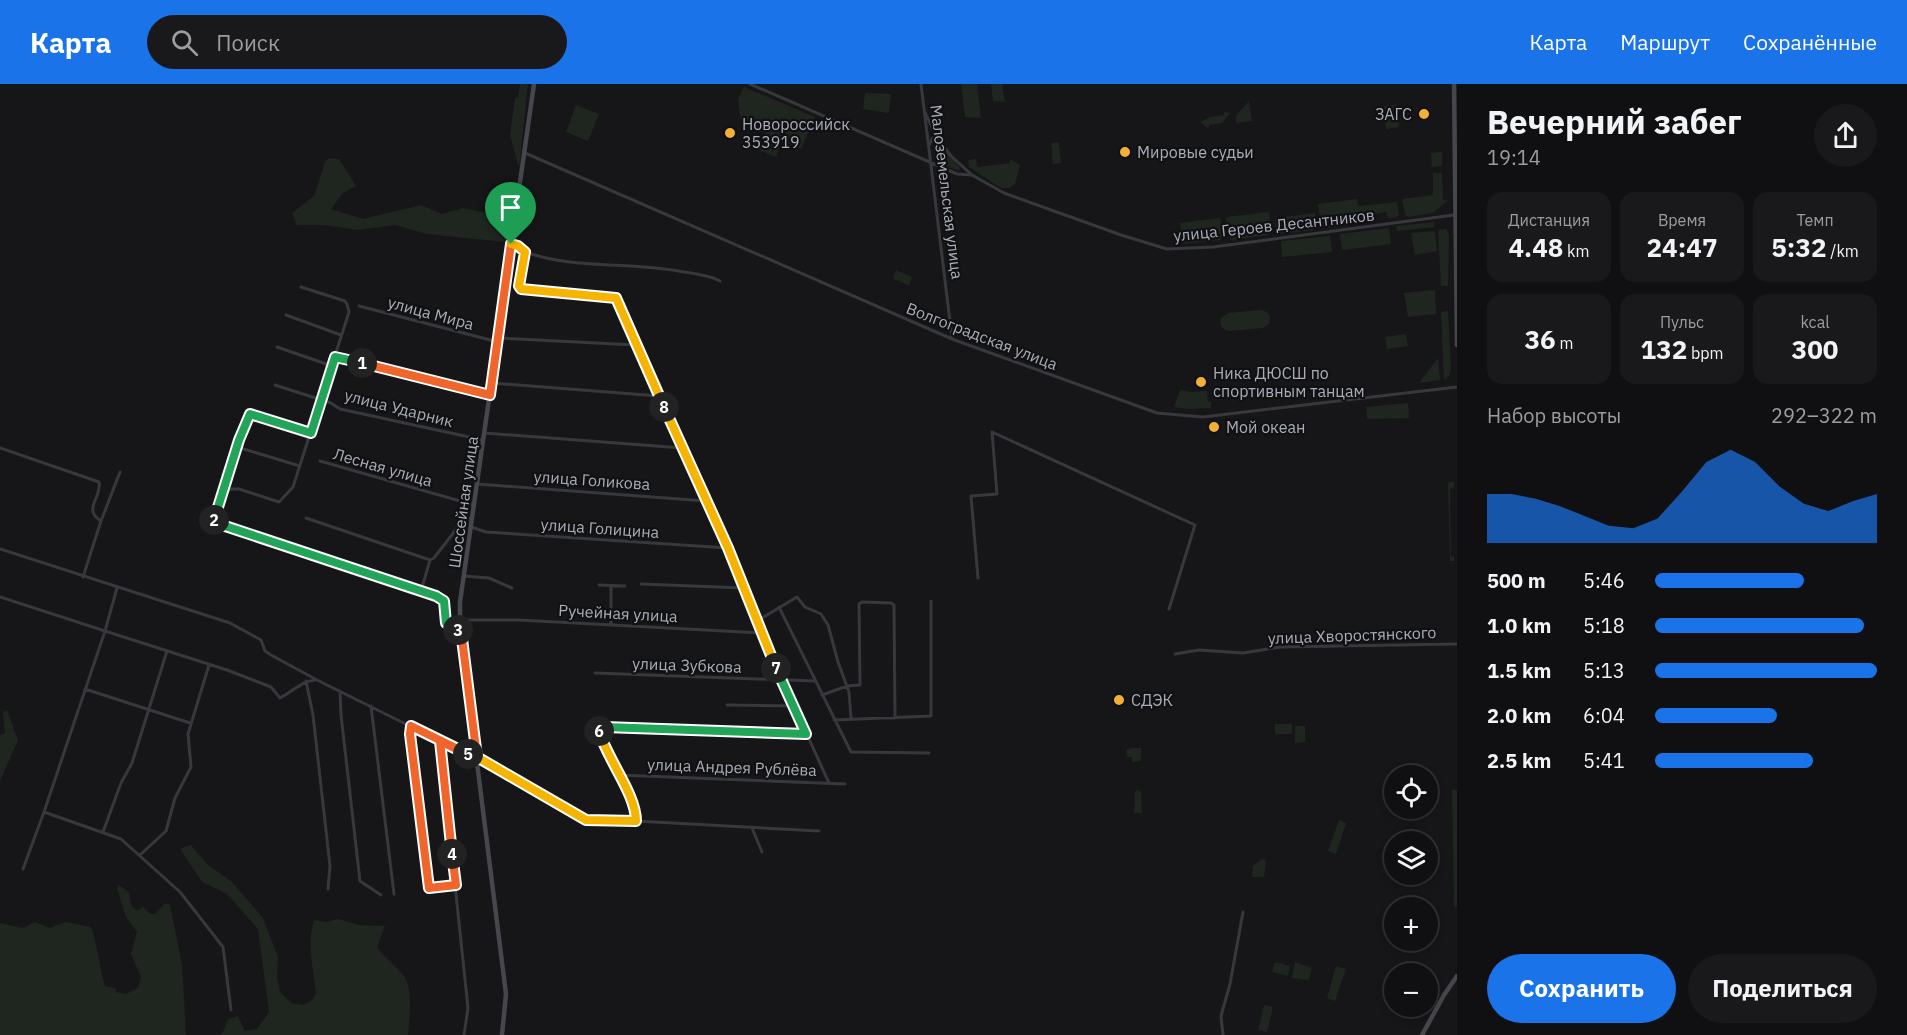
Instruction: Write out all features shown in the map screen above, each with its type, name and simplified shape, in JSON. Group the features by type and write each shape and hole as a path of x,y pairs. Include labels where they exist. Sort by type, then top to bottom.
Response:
{"street":[{"name":"Шоссейная улица","path":"502,1035 506,994 468,691 460,602 534,84"},
{"name":"улица Героев Десантников","path":"750,84 957,174 972,175 1013,197 1131,239 1167,249 1213,247 1456,215"},
{"name":"Малоземельская улица","path":"921,84 952,339"},
{"path":"1454,84 1457,345"},
{"path":"925,112 934,134 951,156 972,175"},
{"path":"928,150 934,134"},
{"name":"Волгоградская улица","path":"525,153 952,339 1157,413 1203,417 1457,387"},
{"path":"511,244 544,259 660,267 712,277 720,281"},
{"path":"525,252 519,288 614,297 728,548 761,633 829,783"},
{"path":"223,496 230,489 239,489 279,502 293,487 349,312 347,304 342,300 301,287"},
{"name":"улица Мира","path":"359,306 498,340 635,345"},
{"path":"286,315 341,335"},
{"path":"277,347 332,366"},
{"path":"335,357 490,395"},
{"path":"492,383 659,396"},
{"name":"улица Ударник","path":"275,385 331,402 340,409 483,440"},
{"path":"311,433 250,414 224,484 223,496 213,522 290,548 322,556 436,596 444,601 446,623 453,629 461,631"},
{"path":"978,578 971,496 997,494 992,432 1195,525 1169,609"},
{"path":"484,434 682,448"},
{"path":"237,447 300,466"},
{"path":"0,448 99,482 100,487 92,510 94,516 101,521"},
{"name":"Лесная улица","path":"320,461 474,505"},
{"path":"83,577 120,472"},
{"name":"улица Голикова","path":"477,484 706,501"},
{"path":"421,591 430,560 461,523 472,517"},
{"path":"306,519 430,560"},
{"name":"улица Голицина","path":"471,527 486,532 728,548"},
{"path":"0,549 230,623 261,640 265,651 271,655 460,751 477,757 586,820 819,831"},
{"path":"464,576 489,578 512,588"},
{"path":"641,584 744,588"},
{"path":"599,585 625,586"},
{"path":"611,586 612,625"},
{"path":"23,870 105,631 117,588"},
{"path":"0,597 209,664 271,687 280,698 294,691 306,681 317,680"},
{"path":"757,621 797,597 805,607 821,614 828,625 847,686 852,718"},
{"path":"834,720 932,716 932,601"},
{"path":"822,695 860,684 859,604 862,602 893,604 895,718"},
{"path":"779,607 851,752 929,753"},
{"name":"Ручейная улица","path":"460,620 519,620 761,633"},
{"name":"улица Хворостянского","path":"1175,654 1213,650 1243,653 1280,647 1457,644"},
{"path":"103,832 121,783 132,763 167,651"},
{"path":"140,855 166,831 176,798 191,767 187,743 190,723 209,664"},
{"name":"улица Зубкова","path":"595,673 815,681"},
{"path":"306,681 313,715 330,866 328,889"},
{"path":"85,689 190,723"},
{"path":"340,691 360,880 381,895"},
{"path":"728,705 794,706"},
{"path":"370,706 394,894"},
{"path":"411,726 410,734 429,888 456,885"},
{"path":"636,821 635,809 604,747 599,729 604,727 806,734"},
{"path":"440,741 468,1008 464,1035"},
{"name":"улица Андрея Рублёва","path":"619,775 845,784"},
{"path":"44,812 120,839 186,899 223,947 231,1010"},
{"path":"752,828 762,852"},
{"path":"1223,1035 1221,1016 1230,984 1243,912"},
{"path":"1422,1035 1457,976"}],"shaded area":[{"path":"520,84 528,84 519,168 510,135 515,98 518,98"},
{"path":"961,84 977,84 981,118 965,117"},
{"path":"991,84 1002,84 1005,102 993,101"},
{"path":"744,87 815,117 801,149 741,123 738,99"},
{"path":"865,93 891,94 889,113 863,109"},
{"path":"1249,101 1252,121 1236,123 1236,116"},
{"path":"576,105 599,114 588,141 566,132"},
{"path":"1397,105 1399,127 1386,129 1384,106"},
{"path":"1224,112 1230,113 1222,123 1209,125 1209,129 1200,122 1224,115"},
{"path":"757,136 780,145 776,157 753,148"},
{"path":"937,140 960,168 959,171 937,162 934,142"},
{"path":"1059,142 1061,163 1053,164 1051,143"},
{"path":"1442,152 1442,166 1432,167 1431,153"},
{"path":"329,158 339,159 356,186 343,193 331,209 363,219 421,205 442,214 463,208 506,217 505,242 427,234 395,225 357,230 324,225 297,225 292,213 314,196 325,162"},
{"path":"976,159 977,167 1010,163 1010,159 1020,165 1015,184 1009,188 1001,188 969,167 968,160"},
{"path":"1433,173 1442,173 1443,200 1448,200 1433,213 1409,217 1405,215 1402,199 1433,195"},
{"path":"1357,199 1358,206 1397,202 1399,215 1388,218 1386,212 1373,214 1373,221 1327,228 1321,223 1318,204"},
{"path":"1269,212 1271,230 1268,235 1232,240 1229,238 1226,217"},
{"path":"1315,213 1314,230 1279,234 1276,232 1275,218"},
{"path":"1220,218 1224,236 1220,240 1183,244 1180,223"},
{"path":"1434,222 1434,227 1397,231 1396,226"},
{"path":"1389,228 1391,244 1342,250 1340,234"},
{"path":"1446,229 1449,235 1448,286 1441,286 1438,230"},
{"path":"1435,231 1437,251 1415,255 1411,233"},
{"path":"1330,236 1332,252 1282,257 1281,241"},
{"path":"896,270 912,277 909,285 893,279"},
{"path":"1435,290 1436,314 1408,317 1404,293"},
{"path":"1261,310 1267,312 1270,317 1269,324 1263,328 1229,331 1221,325 1221,318 1228,313"},
{"path":"1448,311 1451,368 1449,376 1444,380 1441,312"},
{"path":"1406,334 1408,346 1387,349 1385,337"},
{"path":"1438,358 1440,380 1419,383"},
{"path":"1180,390 1207,391 1211,408 1174,407"},
{"path":"1408,403 1409,418 1367,419 1366,407"},
{"path":"1448,482 1454,482 1454,488 1450,489 1451,556 1455,561 1450,561"},
{"path":"7,710 18,740 0,781 0,735 5,733 3,712"},
{"path":"1275,724 1292,724 1292,734 1275,734"},
{"path":"1295,726 1305,726 1305,742 1295,743"},
{"path":"1141,748 1141,761 1132,762 1132,757 1127,757 1126,750"},
{"path":"1137,790 1141,792 1142,813 1134,813"},
{"path":"1452,790 1457,790 1457,907 1454,907"},
{"path":"1339,820 1346,823 1336,854 1328,851"},
{"path":"191,845 207,864 232,882 263,918 278,957 277,977 280,992 291,1003 303,1005 311,1001 316,994 311,948 314,920 327,922 338,919 359,925 385,926 377,947 400,971 409,988 408,1035 219,1035 223,1032 228,1019 238,1016 245,1031 257,1029 269,1012 258,929 227,894 202,882 180,849"},
{"path":"1262,859 1266,861 1264,877 1252,877 1253,866"},
{"path":"119,885 129,892 131,905 137,911 143,907 150,914 155,914 165,903 170,905 182,964 186,1035 0,1035 0,923 22,928 35,922 50,928 66,922 91,927 105,986 126,994 138,988 141,977 131,954 137,932 126,917 117,888"},
{"path":"1275,962 1290,966 1288,976 1272,972"},
{"path":"1295,962 1312,968 1309,980 1292,978"},
{"path":"1336,966 1346,969 1335,1001 1327,998"},
{"path":"1264,1005 1273,1007 1267,1032 1258,1030"}],"place":[{"name":"ЗАГС","path":"1424,114"},
{"name":"Новороссийск 353919","path":"730,133"},
{"name":"Мировые судьи","path":"1125,152"},
{"name":"Ника ДЮСШ по спортивным танцам","path":"1201,382"},
{"name":"Мой океан","path":"1214,427"},
{"name":"СДЭК","path":"1119,700"}],"route":[{"path":"511,244 490,395 335,357 311,433 250,414 245,431 239,440 213,522 290,548 322,556 436,596 444,601 446,623 449,627 461,631 477,757 440,741 456,885 429,888 410,734 411,726 477,757 586,820 636,821 635,809 604,747 599,732 601,727 806,734 761,633 728,548 635,345 616,298 519,288 525,252 511,244"}]}
